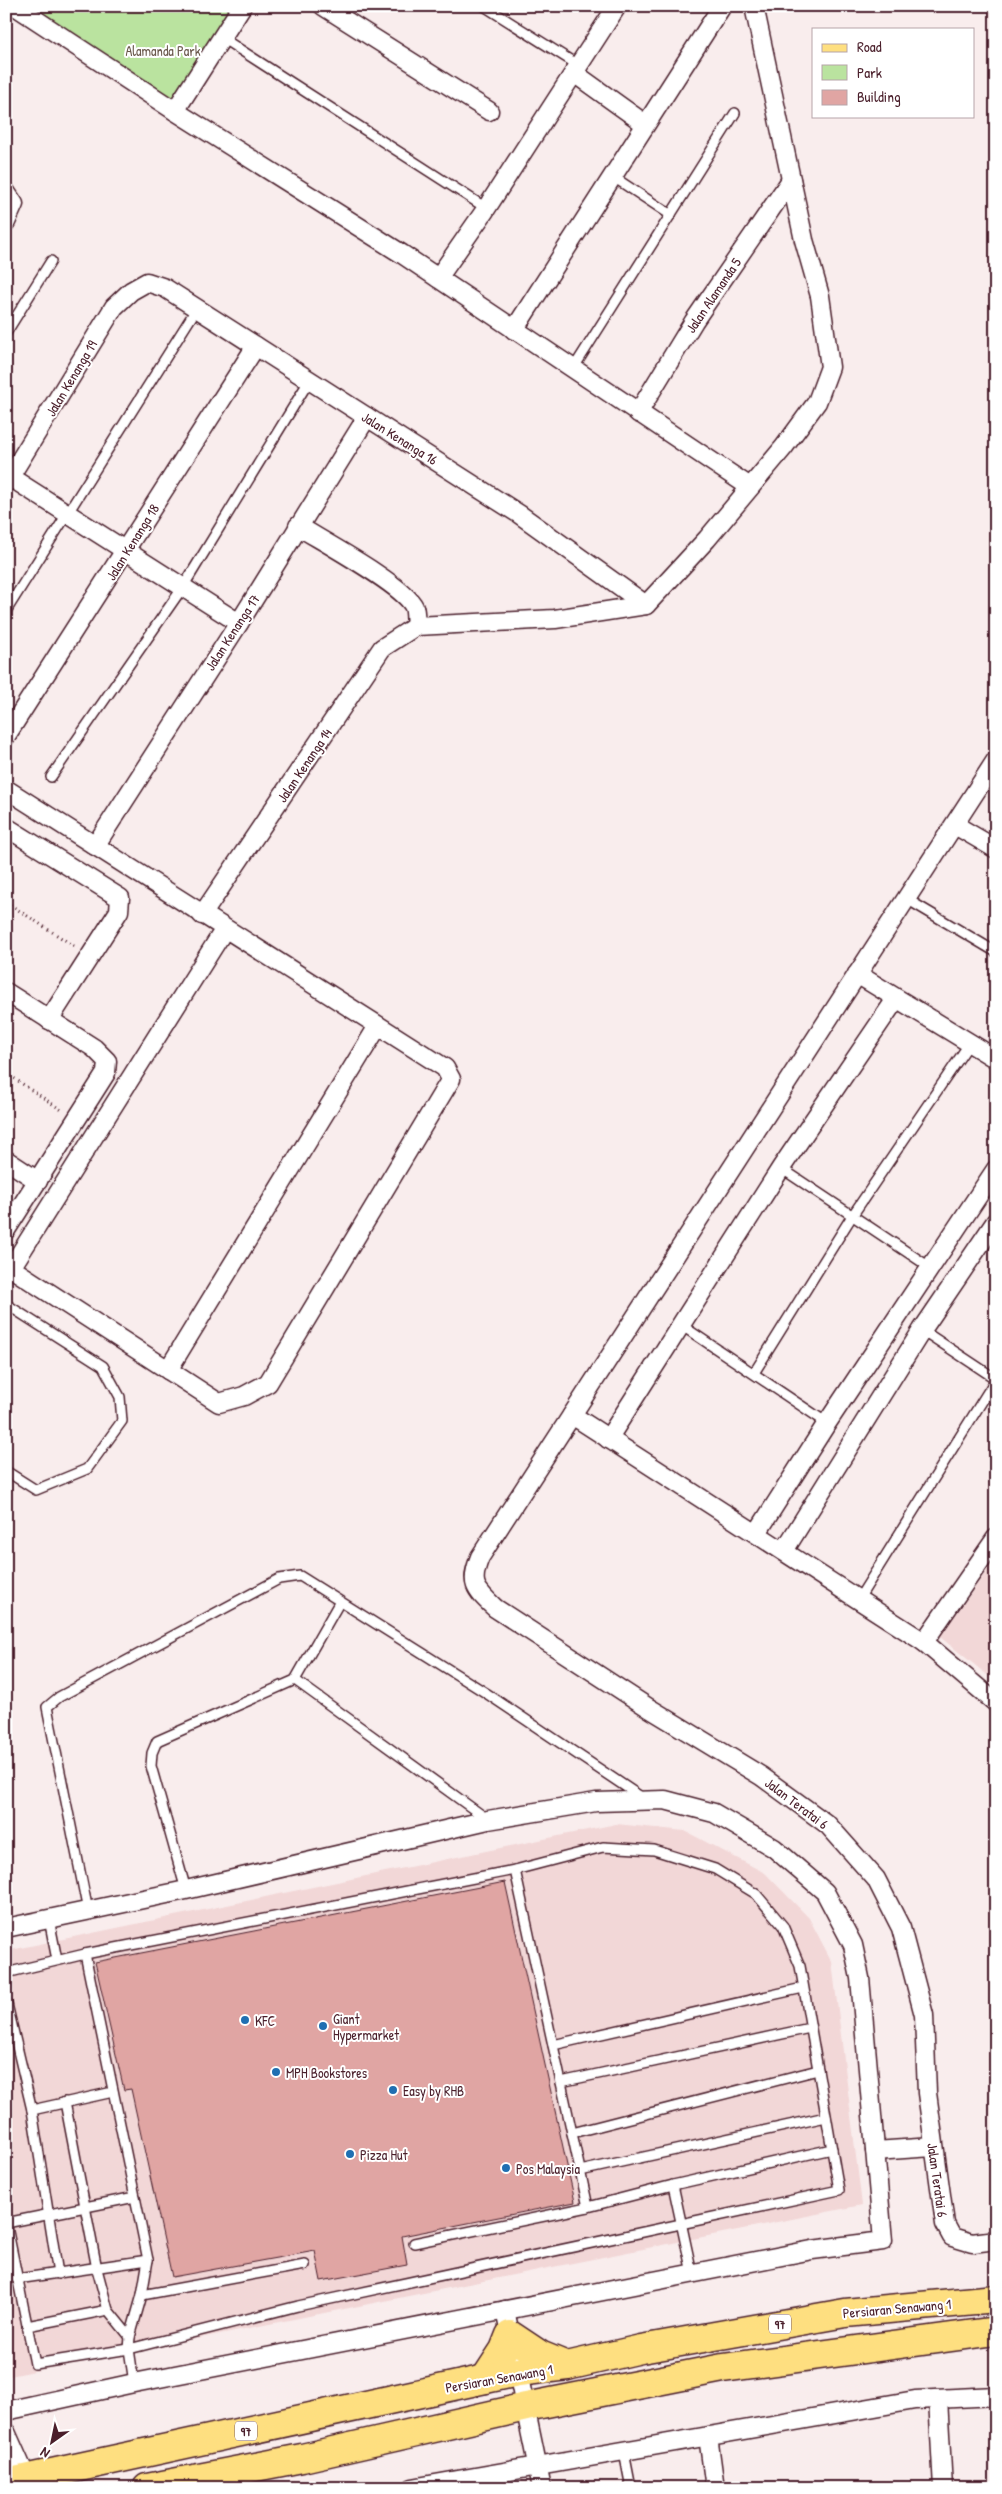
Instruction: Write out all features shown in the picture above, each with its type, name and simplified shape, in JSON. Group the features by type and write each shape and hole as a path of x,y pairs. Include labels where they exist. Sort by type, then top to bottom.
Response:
{"main road":[{"name":"Persiaran Senawang 1","path":"17,2481 518,2372 567,2366 641,2349 845,2313 996,2299"},
{"path":"507,2322 540,2355 567,2366"},
{"path":"485,2379 504,2350 507,2322"},
{"path":"147,2488 302,2458 526,2407 723,2368 996,2332"},
{"path":"926,2341 996,2345"}],"street":[{"path":"15,6 40,13 175,111 438,278 750,487"},
{"path":"323,6 490,111"},
{"path":"438,278 486,208 617,6"},
{"path":"514,330 722,6"},
{"path":"298,526 365,567 402,593 414,608 416,626 555,619 646,605 750,487 818,402 830,367 820,296 804,240 754,6"},
{"path":"175,111 241,7"},
{"path":"576,69 645,124"},
{"name":"Jalan Alamanda 5","path":"638,413 694,320 791,180"},
{"path":"6,192 14,204 6,222"},
{"name":"Jalan Kenanga 16","path":"147,282 165,288 519,514 646,605"},
{"name":"Jalan Kenanga 19","path":"10,470 114,307 131,291 147,282"},
{"name":"Jalan Kenanga 18","path":"6,736 256,346"},
{"name":"Jalan Kenanga 17","path":"95,846 239,622 367,417"},
{"path":"10,470 68,513 239,622"},
{"name":"Jalan Kenanga 14","path":"202,915 382,648 416,626"},
{"path":"996,760 572,1415 924,1642 996,1703"},
{"path":"6,789 224,930 445,1068 451,1078 268,1383 244,1396 219,1403 9,1273 224,930"},
{"path":"955,825 996,848"},
{"path":"6,827 120,898 119,911 49,1020"},
{"path":"857,974 996,1060"},
{"path":"6,992 94,1048 107,1061 106,1073 6,1230"},
{"path":"608,1439 781,1168 896,999"},
{"path":"168,1370 378,1026"},
{"path":"6,1160 38,1181"},
{"path":"757,1533 827,1423 996,1169"},
{"path":"784,1551 922,1330 996,1221"},
{"name":"Jalan Teratai 6","path":"572,1415 480,1558 473,1574 478,1592 494,1608 649,1708 761,1776 828,1825 876,1879 901,1928 924,2015 927,2093 945,2224 952,2237 972,2243 996,2240"},
{"path":"924,1642 996,1538"},
{"path":"6,1928 186,1890 488,1820 596,1802 665,1800 714,1813 774,1848 825,1892 853,1945 860,1978 883,2241 812,2250 692,2273 507,2322 134,2382 6,2410"},
{"path":"875,2150 933,2147"},
{"path":"507,2322 542,2488"},
{"path":"412,2488 916,2400 996,2396"},
{"path":"938,2399 943,2488"},
{"path":"6,2432 17,2481"},
{"path":"708,2436 716,2488"}],"lane":[{"path":"484,6 576,69"},
{"path":"222,38 486,208"},
{"path":"573,369 735,113"},
{"path":"612,176 671,215"},
{"path":"6,333 51,261"},
{"path":"6,611 197,308"},
{"path":"51,777 183,587 309,381"},
{"path":"905,898 996,952"},
{"path":"754,1373 852,1216 969,1044"},
{"path":"781,1168 931,1268"},
{"path":"6,1304 103,1366 120,1397 122,1421 87,1469 36,1490 6,1471"},
{"path":"681,1325 827,1423"},
{"path":"858,1600 996,1379 922,1330"},
{"path":"88,1911 50,1730 47,1707 49,1704 279,1579 300,1576 486,1693 647,1801"},
{"path":"186,1890 151,1766 152,1753 157,1741 295,1680 339,1602"},
{"path":"295,1680 488,1820"},
{"path":"6,1973 85,1954 515,1870 603,1847 654,1850 714,1869 756,1894 783,1926 800,1966 839,2190 298,2306 129,2349 35,2364 6,2222 135,2197"},
{"path":"515,1870 588,2207"},
{"path":"49,1919 57,1960"},
{"path":"85,1954 148,2260 142,2295 130,2337 129,2349 134,2382"},
{"path":"553,2045 803,1988"},
{"path":"6,2000 32,2110 58,2274"},
{"path":"560,2082 810,2028"},
{"path":"572,2133 818,2070"},
{"path":"32,2110 112,2092"},
{"path":"65,2102 97,2269 108,2310 130,2337"},
{"path":"580,2171 826,2117"},
{"path":"414,2243 588,2207 673,2185 832,2149"},
{"path":"673,2185 692,2273"},
{"path":"17,2279 97,2269 148,2260"},
{"path":"142,2295 304,2265"},
{"path":"27,2326 108,2310"},
{"path":"624,2452 631,2488"}],"path":[{"path":"6,902 90,957"},
{"path":"6,1073 76,1120"}],"shaded area":[{"path":"996,1558 996,1682 940,1637"},
{"path":"616,1824 685,1831 765,1873 809,1918 832,1962 862,2205 10,2376 6,2357 6,1951"}],"green space":[{"name":"Alamanda Park","path":"44,6 235,6 175,111 36,19"}],"building":[{"name":"Giant Hypermarket","path":"505,1882 575,2202 402,2236 407,2265 321,2281 315,2251 172,2277 131,2089 124,2090 95,1962"}],"place":[{"name":"KFC","path":"245,2020"},
{"name":"Giant Hypermarket","path":"323,2026"},
{"name":"MPH Bookstores","path":"276,2072"},
{"name":"Easy by RHB","path":"393,2090"},
{"name":"Pizza Hut","path":"350,2154"},
{"name":"Pos Malaysia","path":"506,2168"}]}
